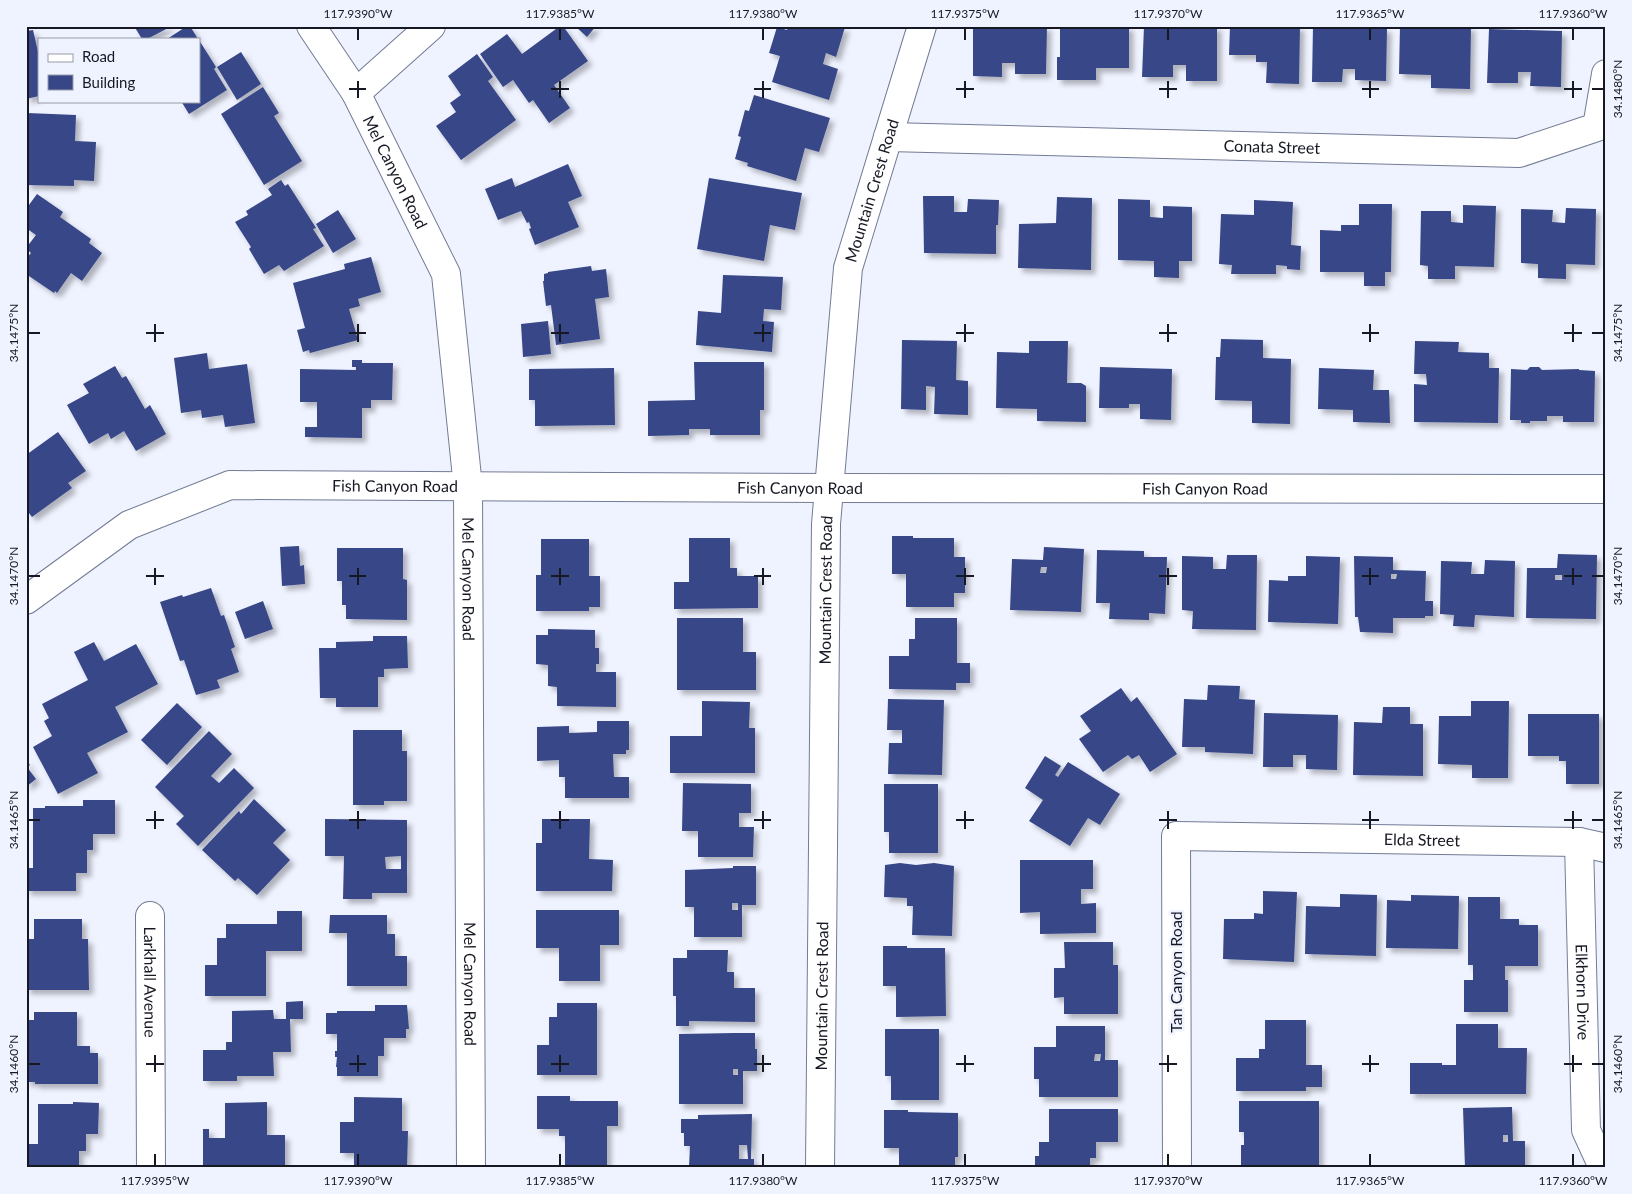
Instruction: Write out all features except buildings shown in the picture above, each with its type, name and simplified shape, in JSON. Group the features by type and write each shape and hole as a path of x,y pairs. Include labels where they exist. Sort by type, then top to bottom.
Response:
{"street":[{"name":"Mel Canyon Road","path":"311,26 356,93 446,274 468,487 471,1168"},
{"path":"356,93 431,26"},
{"name":"Mountain Crest Road","path":"820,1168 826,524 848,268 922,26"},
{"name":"Conata Street","path":"888,137 1519,153 1597,127 1606,74"},
{"name":"Fish Canyon Road","path":"26,600 129,525 230,485 1606,489"},
{"name":"Elda Street","path":"1176,836 1579,842 1606,848"},
{"name":"Tan Canyon Road","path":"1176,836 1177,1168"},
{"name":"Elkhorn Drive","path":"1579,842 1586,1130 1602,1165 1606,1168"},
{"name":"Larkhall Avenue","path":"150,916 152,1168"}]}
